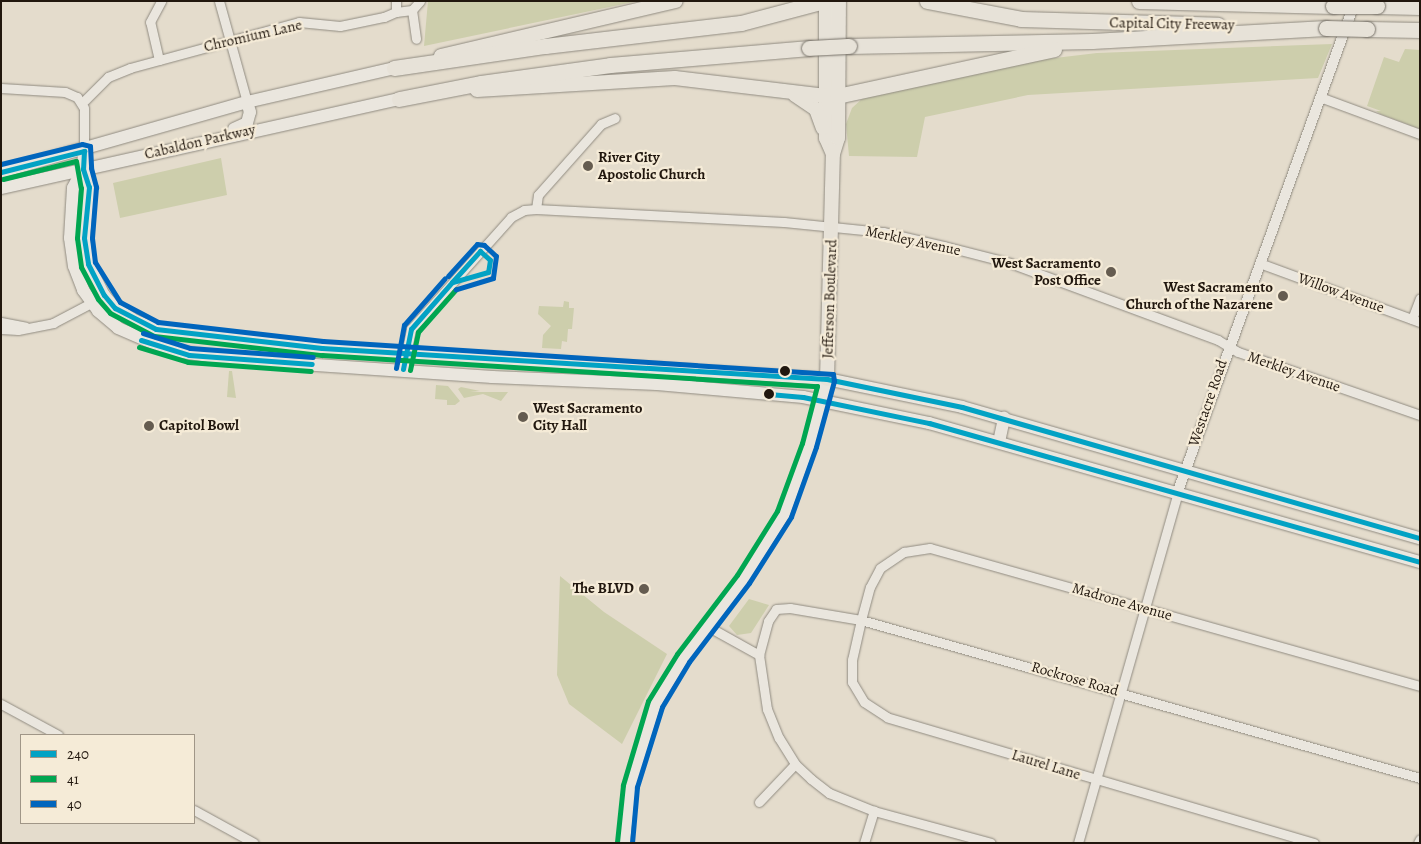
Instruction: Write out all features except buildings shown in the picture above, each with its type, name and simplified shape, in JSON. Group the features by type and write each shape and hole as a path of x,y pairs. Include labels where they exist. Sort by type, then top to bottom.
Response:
{"highway":[{"path":"394,68 606,38 748,22 825,1"},
{"name":"Capital City Freeway","path":"927,1 989,14 1050,21 1420,30"},
{"name":"Capital City Freeway","path":"1139,1 1420,7"},
{"path":"399,99 481,83 600,66 809,48 1092,41 1326,28"},
{"path":"832,96 1092,41"}],"main road":[{"path":"394,68 676,1"},
{"name":"Jefferson Boulevard","path":"624,843 630,786 655,704 683,658 752,566 784,514 827,379 833,154 838,138 832,96 825,1"},
{"name":"Jefferson Boulevard","path":"833,154 826,138 832,96 839,1"},
{"name":"Cabaldon Parkway","path":"1,172 84,151 247,102 394,68"},
{"path":"399,99 532,86 675,78 832,96"},
{"path":"775,89 811,104 819,116 826,138"},
{"name":"Cabaldon Parkway","path":"1,188 399,99"},
{"path":"194,144 208,135 244,126 250,118 247,102"},
{"path":"84,151 83,169 89,187 85,252 104,295 115,308 136,321 170,332 258,338 322,348 827,379 921,396 1004,418 1420,538"},
{"path":"83,169 73,188 71,252 78,278 90,303 127,334 181,354 562,380 720,388 821,401 900,415 1178,491 1420,562"},
{"path":"562,380 564,372 584,365"},
{"path":"643,383 646,377 678,370"},
{"path":"998,442 1004,418"}],"street":[{"path":"159,60 150,22 161,1"},
{"path":"219,1 247,102"},
{"path":"396,1 396,12"},
{"path":"416,39 412,10 420,1"},
{"name":"Westacre Road","path":"1078,843 1094,779 1178,491 1228,346 1262,264 1320,97 1356,1"},
{"name":"Chromium Lane","path":"82,104 108,77 130,68 299,22 340,26 396,12 412,10"},
{"path":"1,88 65,92 82,104 84,151"},
{"path":"1320,97 1420,134"},
{"path":"536,209 538,195 601,124 615,118"},
{"name":"Merkley Avenue","path":"403,369 404,352 411,329 511,216 524,210 536,209 832,227 882,232 1010,263 1228,346 1420,415"},
{"name":"Willow Avenue","path":"1262,264 1416,321"},
{"path":"1,329 18,330 58,321 104,295"},
{"path":"1416,321 1420,298"},
{"path":"1,322 26,327"},
{"name":"Madrone Avenue","path":"861,620 870,586 880,568 904,552 930,548 1420,686"},
{"name":"Rockrose Road","path":"759,655 770,614 776,609 790,608 861,620 1420,778"},
{"name":"Laurel Lane","path":"861,620 852,660 852,682 864,702 887,717 1314,843"},
{"path":"707,626 759,655 767,710 795,764 829,793 874,811 991,843"},
{"path":"1,704 56,734"},
{"path":"760,802 795,764"},
{"path":"195,811 254,843"},
{"path":"864,843 874,811"},
{"path":"1418,843 1420,839"}],"green space":[{"path":"428,1 638,1 424,46"},
{"path":"1332,44 1318,78 1028,95 925,117 917,157 849,156 846,124 852,108 863,98 1030,61 1097,53"},
{"path":"1405,49 1420,50 1420,129 1380,114 1376,111 1381,111 1367,106 1384,57 1399,62"},
{"path":"221,158 227,195 120,218 113,183"},
{"path":"564,301 569,302 569,308 574,308 572,329 568,329 567,342 562,341 561,349 542,348 543,335 551,326 538,314 539,306 563,307"},
{"path":"229,371 232,371 236,398 227,397"},
{"path":"436,385 448,386 460,401 455,405 447,405 447,400 435,399"},
{"path":"461,387 480,391 470,392 508,392 501,401 483,394 464,398 458,389"},
{"path":"560,576 604,612 667,654 622,744 569,704 557,675"},
{"path":"749,599 769,605 751,633 737,635 729,626"}],"transit line":[{"name":"40","path":"1,164 82,144 90,146 91,168 96,187 92,238 95,262 120,302 158,322 323,341 833,374 834,381 816,447 791,517 749,583 689,662 662,707 637,787 632,843"},
{"name":"240","path":"1,172 84,151 83,169 89,187 84,238 88,264 104,295 115,308 156,329 322,348 827,379 962,407 1420,538"},
{"name":"41","path":"3,179 76,161 81,188 77,238 81,267 98,299 110,313 154,336 322,355 817,386 802,443 777,511 737,575 677,654 648,701 623,785 617,842"},
{"name":"40","path":"448,276 477,244 484,245 496,256 493,278 456,289"},
{"name":"240","path":"480,251 490,260 488,272 452,282 480,251"},
{"name":"40","path":"396,368 404,325 445,278"},
{"name":"240","path":"403,369 411,329 452,282"},
{"name":"41","path":"410,370 418,332 456,289"},
{"name":"40","path":"143,333 190,348 313,357"},
{"name":"240","path":"141,340 189,355 312,364"},
{"name":"41","path":"139,347 188,362 311,371"},
{"name":"240","path":"769,394 803,397 929,423 1420,562"}],"place":[{"name":"River City Apostolic Church","path":"588,166"},
{"name":"West Sacramento Post Office","path":"1111,272"},
{"name":"West Sacramento Church of the Nazarene","path":"1283,296"},
{"name":"West Sacramento City Hall","path":"523,417"},
{"name":"Capitol Bowl","path":"149,426"},
{"name":"The BLVD","path":"644,589"}]}
